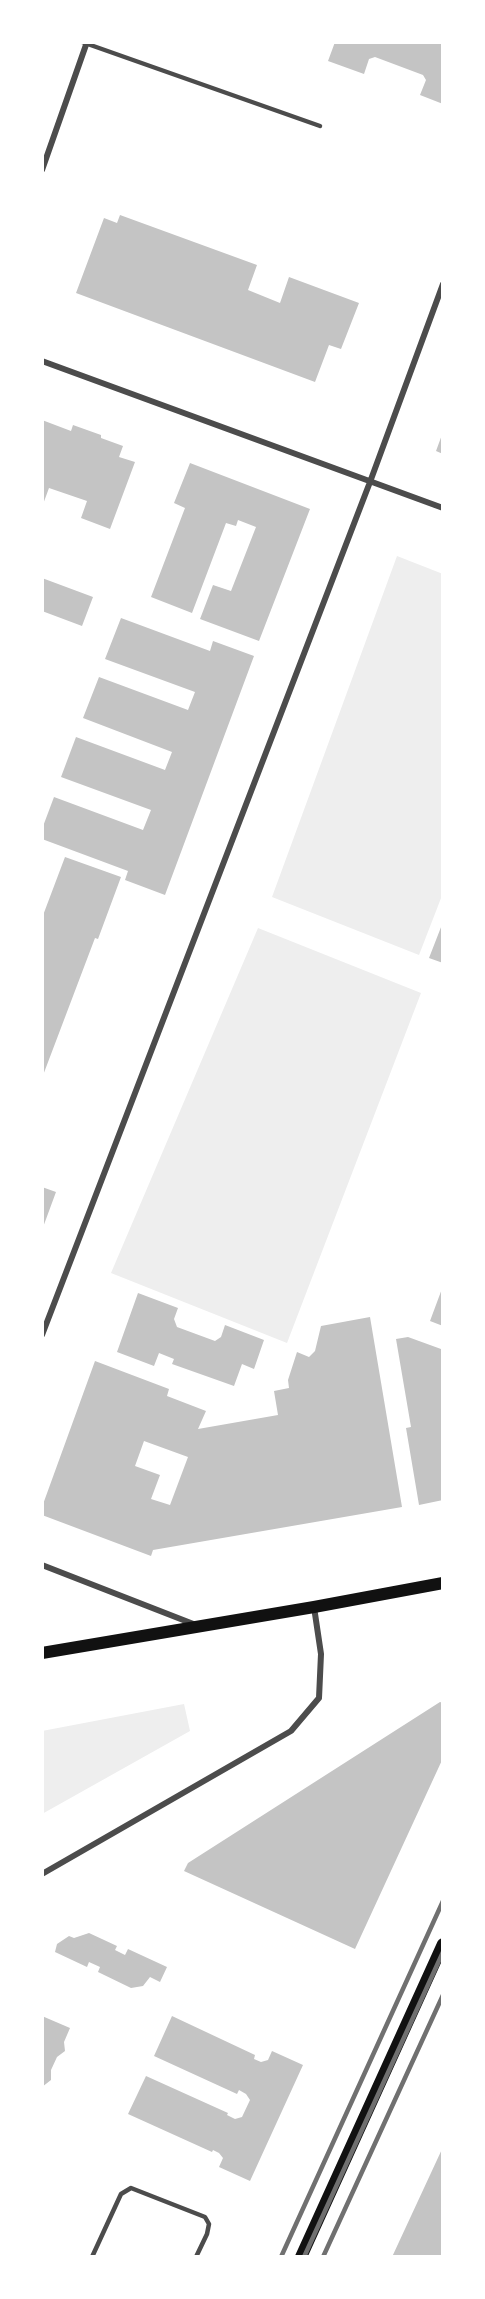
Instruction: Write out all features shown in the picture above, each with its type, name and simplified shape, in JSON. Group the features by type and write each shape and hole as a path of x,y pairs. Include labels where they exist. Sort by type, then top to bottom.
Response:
{"main road":[{"path":"42,1653 443,1583"},
{"path":"301,2257 443,1944"}],"street":[{"path":"42,170 85,43"},
{"path":"42,1335 370,482 443,284"},
{"path":"42,361 443,508"},
{"path":"42,1565 200,1626"},
{"path":"42,1874 291,1731 319,1698 321,1654 314,1607"}],"lane":[{"path":"85,43 320,126"},
{"path":"92,2257 122,2194 131,2187 204,2217 209,2224 207,2234 196,2257"}],"shaded area":[{"path":"397,556 443,574 443,893 419,955 272,897"},
{"path":"258,928 421,993 287,1343 111,1273"},
{"path":"184,1704 190,1731 42,1814 42,1731"}],"building":[{"path":"335,42 443,42 443,104 420,95 426,80 423,75 375,57 369,59 364,74 328,61"},
{"path":"120,215 257,265 248,290 280,303 289,277 359,303 341,349 329,345 315,382 76,293 104,218 117,223"},
{"path":"42,420 71,431 73,425 101,435 101,438 123,446 119,457 135,462 110,529 81,518 87,501 49,488 42,507"},
{"path":"443,432 443,454 436,451"},
{"path":"190,463 310,509 259,641 200,619 213,585 231,591 256,527 238,520 236,526 226,523 192,613 151,597 185,508 174,503"},
{"path":"42,578 93,597 82,626 42,611"},
{"path":"121,618 210,651 213,641 254,656 165,895 125,880 128,871 42,839 42,829 54,797 143,830 151,810 61,777 76,737 165,770 172,752 83,718 99,677 188,710 195,692 105,659"},
{"path":"65,857 121,877 98,939 95,938 42,1078 42,918"},
{"path":"443,922 443,963 429,958"},
{"path":"42,1187 56,1192 42,1230"},
{"path":"443,1286 443,1326 430,1321"},
{"path":"138,1293 178,1308 174,1319 177,1327 215,1341 221,1337 225,1325 264,1340 254,1369 242,1364 234,1386 172,1364 174,1359 159,1353 154,1366 117,1352"},
{"path":"370,1317 402,1507 153,1550 151,1556 42,1515 42,1507 95,1361 169,1389 167,1396 206,1411 198,1429 278,1415 274,1391 289,1388 288,1380 297,1352 309,1357 315,1351 321,1326","holes":["144,1441 188,1457 170,1505 151,1499 160,1475 135,1466"]},
{"path":"408,1337 441,1349 443,1358 443,1500 419,1505 406,1428 411,1427 396,1339"},
{"path":"440,1702 443,1703 443,1758 355,1949 184,1871 188,1863"},
{"path":"89,1933 117,1946 115,1950 125,1955 128,1949 167,1967 160,1982 150,1977 143,1986 131,1988 98,1972 100,1967 89,1962 87,1967 55,1952 57,1944 69,1936 74,1938"},
{"path":"42,2016 70,2028 64,2042 65,2051 57,2057 51,2070 51,2080 42,2087"},
{"path":"172,2016 255,2055 254,2059 261,2062 268,2060 272,2051 303,2065 250,2181 219,2167 223,2158 219,2153 213,2150 212,2152 128,2114 146,2076 228,2113 227,2115 235,2119 242,2117 250,2100 239,2090 237,2094 154,2056"},
{"path":"443,2147 443,2257 392,2257"}],"railway":[{"path":"281,2257 443,1901"},
{"path":"304,2257 443,1952"},
{"path":"323,2257 443,1995"}]}
